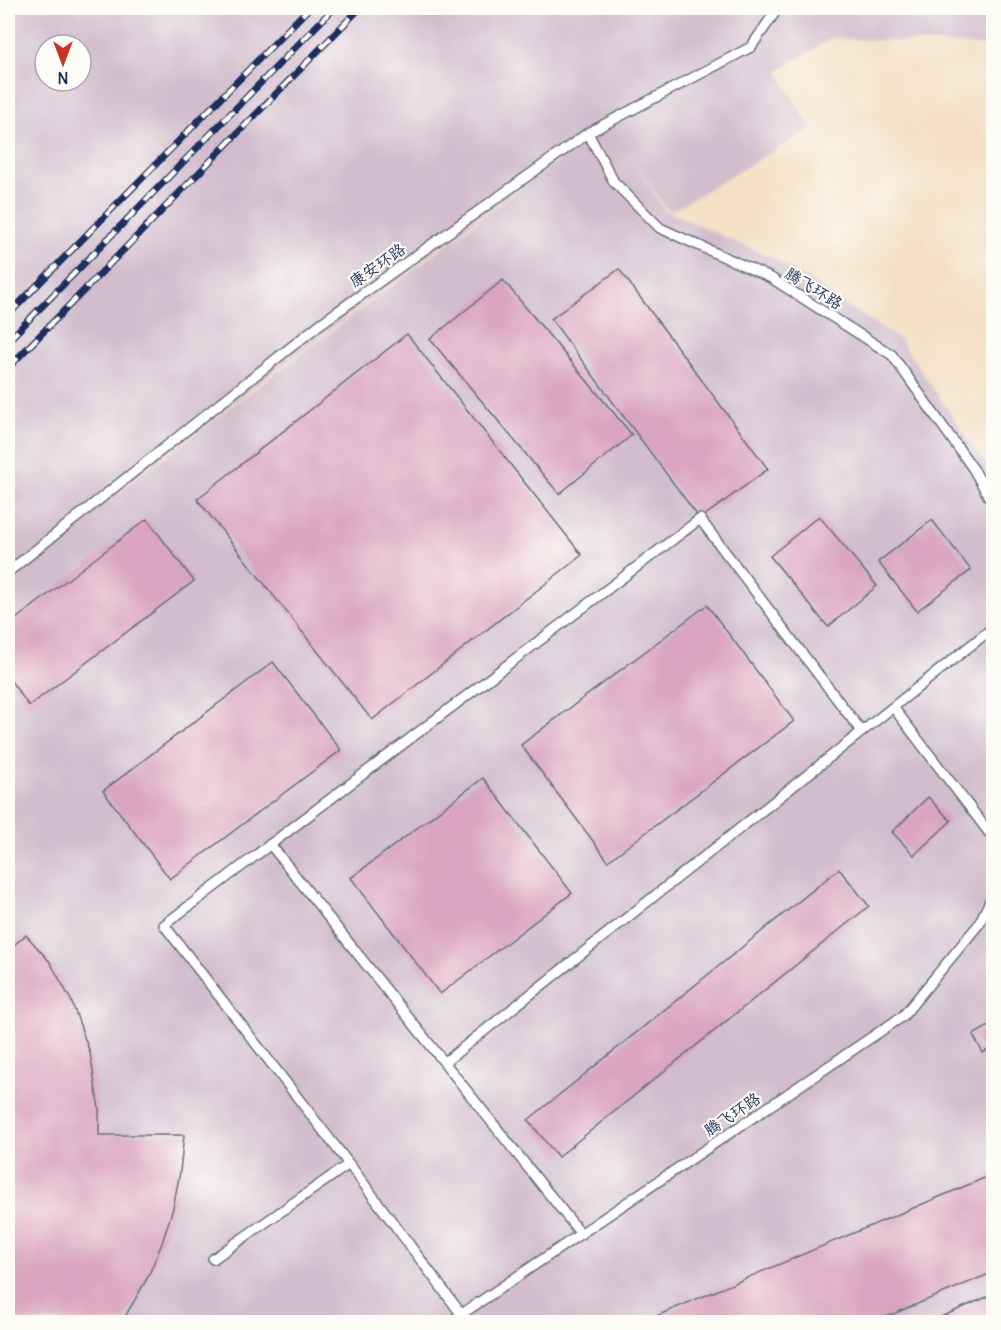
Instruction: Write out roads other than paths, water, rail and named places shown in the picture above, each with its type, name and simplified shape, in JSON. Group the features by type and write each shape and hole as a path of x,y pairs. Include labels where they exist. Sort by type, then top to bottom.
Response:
{"lane":[{"name":"康安环路","path":"8,572 320,324 588,133 751,47 778,8"},
{"name":"腾飞环路","path":"588,133 614,182 660,228 771,279 892,355 974,470 993,506"},
{"path":"462,1315 349,1164 164,925 700,519 862,732"},
{"path":"445,1062 993,627"},
{"path":"892,707 993,839"},
{"path":"270,844 581,1234"},
{"name":"腾飞环路","path":"450,1323 903,1016 980,924 993,893"},
{"path":"213,1259 349,1164"}],"railway":[{"path":"8,315 309,8"},
{"path":"8,341 334,8"},
{"path":"8,368 360,8"}]}
